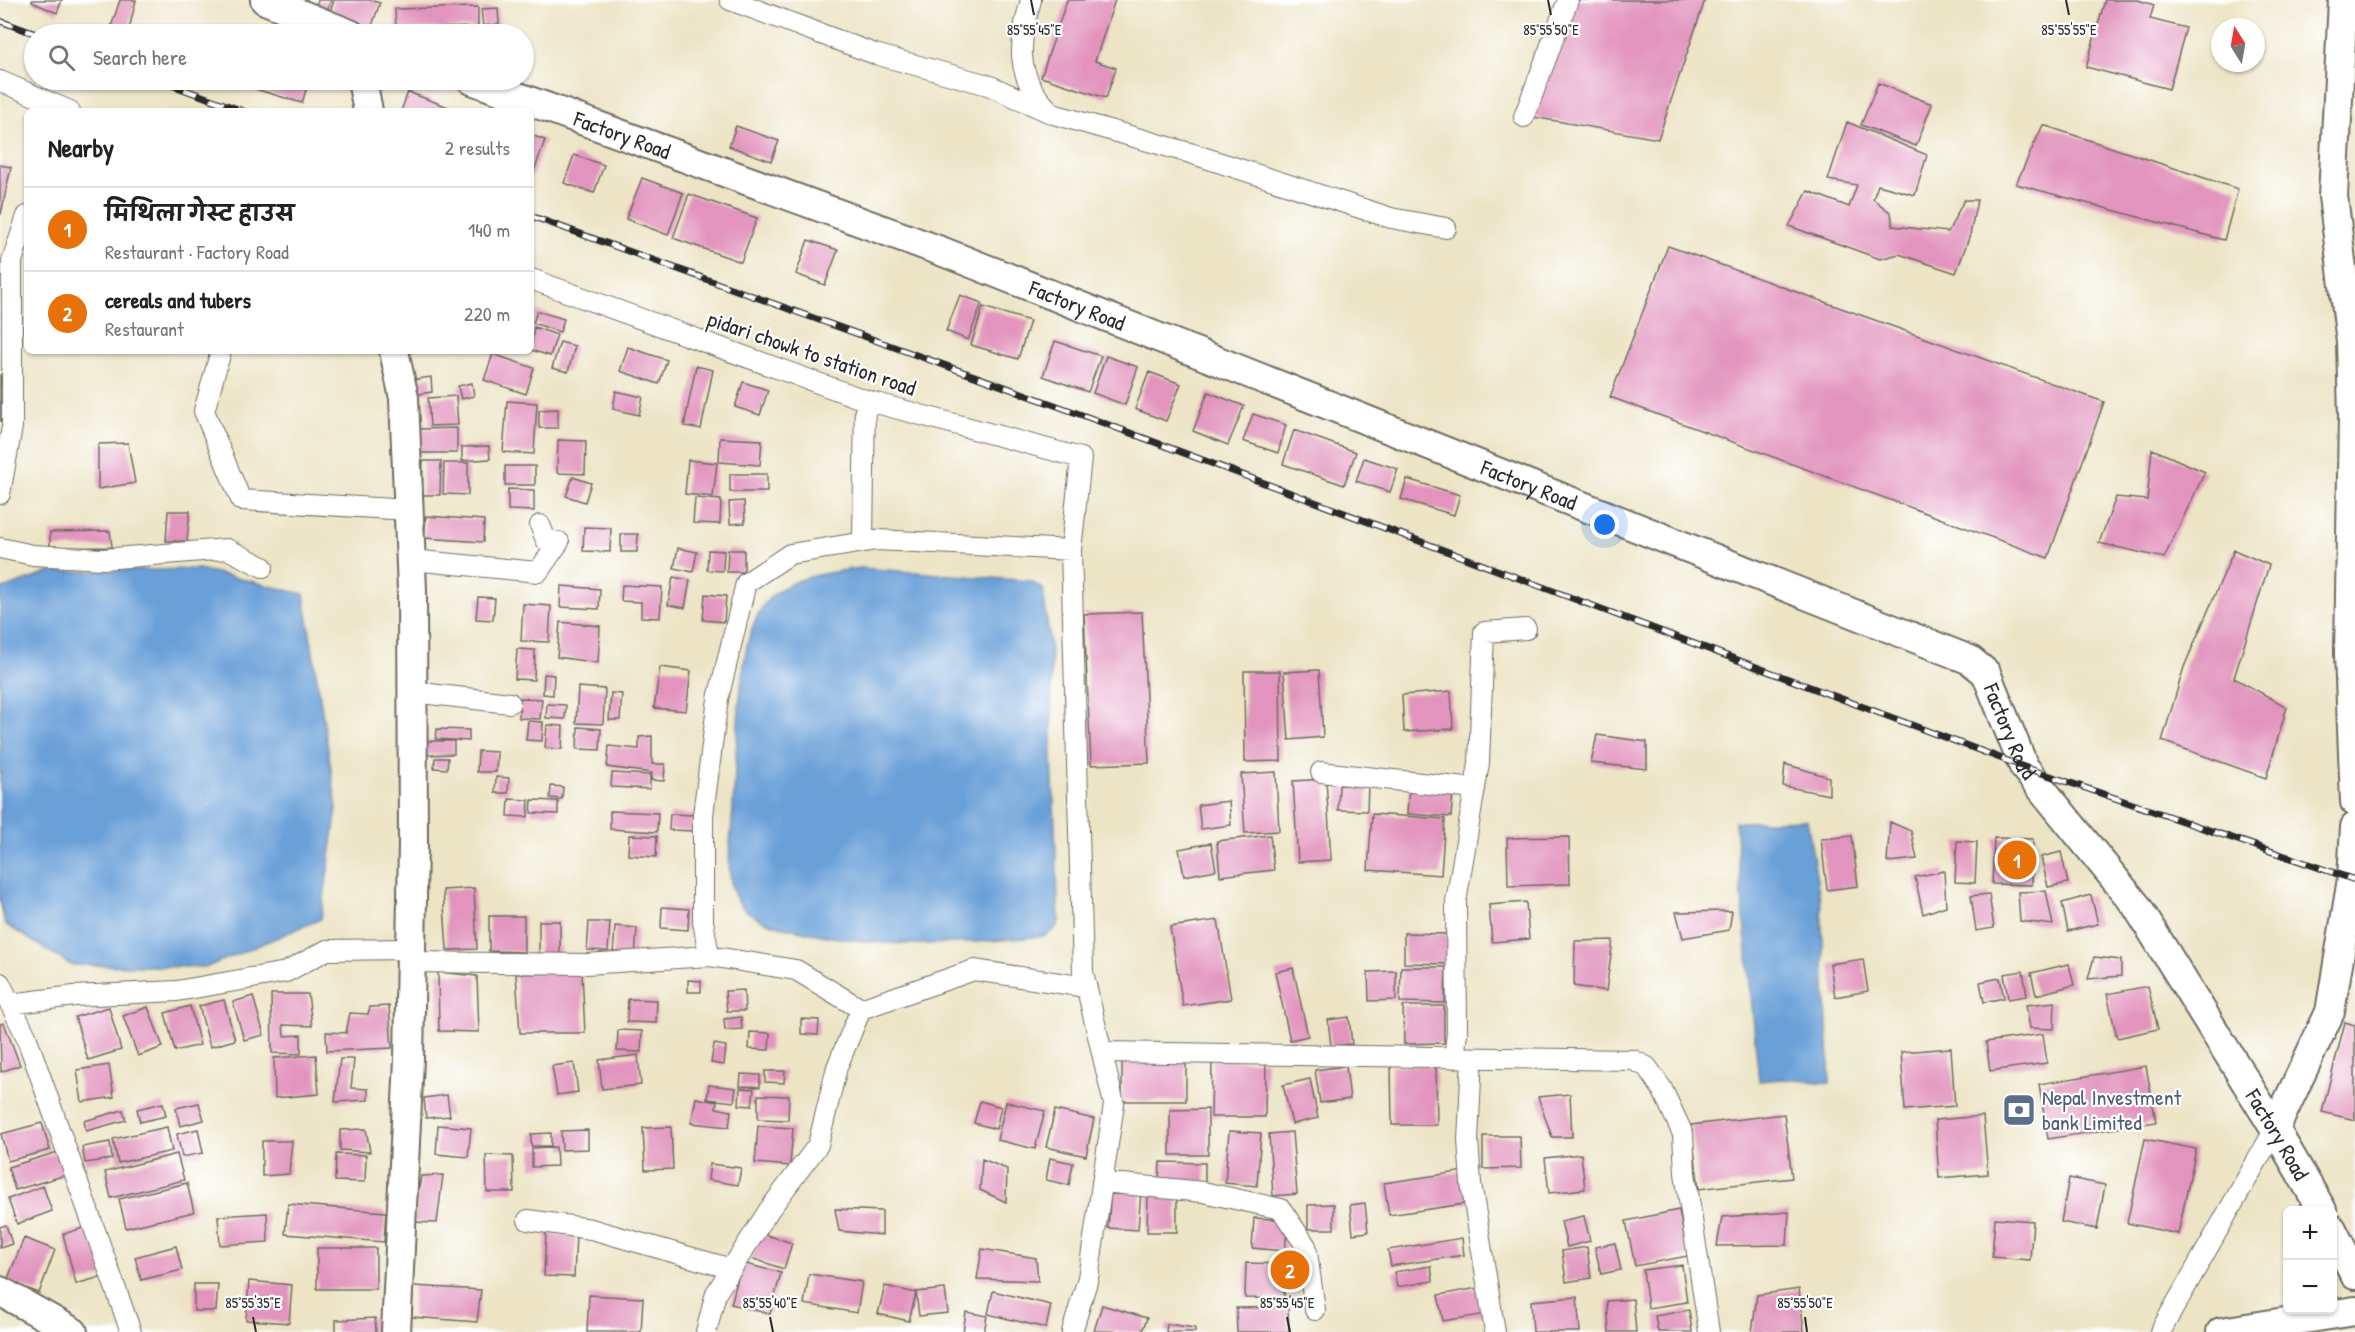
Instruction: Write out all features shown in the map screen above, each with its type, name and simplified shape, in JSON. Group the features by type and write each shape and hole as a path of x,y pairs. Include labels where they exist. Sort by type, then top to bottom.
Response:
{"main road":[{"path":"266,0 325,24"},
{"path":"2343,0 2333,196 2347,245 2354,416 2349,654 2355,802"},
{"path":"364,90 367,108"},
{"name":"Factory Road","path":"499,90 946,254 1970,660 1986,673 2024,767 2136,904 2275,1129 2320,1206"},
{"path":"395,354 404,398 411,560 412,692 411,955 396,1332"},
{"path":"2275,1129 2330,1012 2352,879 2355,826"},
{"path":"2337,1239 2355,1275"},
{"path":"0,1291 73,1332"},
{"path":"2221,1332 2355,1311"}],"street":[{"path":"730,0 875,54 988,85 1053,114 1190,153 1391,218 1446,228"},
{"path":"1031,0 1022,32 1022,63 1034,95 1053,114"},
{"path":"1524,117 1568,0"},
{"path":"0,81 45,106"},
{"path":"0,494 12,427 12,261 24,225"},
{"name":"pidari chowk to station road","path":"534,280 866,400 1081,458 1071,550"},
{"path":"220,354 204,411 241,500 409,510"},
{"path":"862,542 866,400"},
{"path":"411,560 538,572 559,542 546,540 540,525"},
{"path":"710,956 703,921 702,815 718,699 747,583 790,554 877,540 939,541 1071,550 1083,972 1114,1104 1088,1278 1072,1332"},
{"path":"0,548 33,555 103,559 227,549 263,567"},
{"path":"1495,1332 1471,1183 1463,1058 1457,1033 1456,902 1479,763 1484,632 1526,629"},
{"path":"412,692 510,703"},
{"path":"1321,772 1475,789"},
{"path":"10,1004 74,996 177,991 286,972 327,950 586,964 710,956 796,970 861,1009"},
{"path":"706,1332 716,1293 769,1210 818,1145 837,1067 861,1009 974,970 1086,987"},
{"path":"0,983 26,1036 131,1332"},
{"path":"1102,1052 1633,1060 1647,1067 1662,1089 1683,1134 1685,1173 1709,1332"},
{"path":"2160,1332 2275,1129"},
{"path":"1102,1182 1203,1192 1281,1209 1306,1246 1316,1310"},
{"path":"528,1220 591,1229 732,1269"}],"water":[{"path":"861,568 1030,581 1043,589 1051,654 1052,756 1059,922 1055,929 1045,936 982,942 921,944 859,941 768,923 743,908 732,889 729,850 741,684 752,629 765,603 784,587 809,577"},
{"path":"199,569 304,594 337,808 321,919 207,967 71,965 5,924 0,901 0,590 50,572"},
{"path":"1807,820 1821,905 1830,1083 1783,1079 1759,1081 1735,822"}],"building":[{"path":"32,0 62,0 57,13"},
{"path":"120,0 136,0 130,24 112,24"},
{"path":"318,0 331,0 325,16 313,12"},
{"path":"334,0 370,0 380,3 373,24 339,24 327,20"},
{"path":"1067,0 1115,0 1095,61 1116,68 1106,98 1041,77"},
{"path":"1577,0 1705,0 1658,139 1533,117"},
{"path":"2105,0 2138,0 2154,5 2150,19 2186,28 2169,89 2086,67"},
{"path":"478,7 478,24 396,24 395,9"},
{"path":"498,8 499,24 483,24 481,9"},
{"path":"1878,83 1932,104 1916,146 1861,125"},
{"path":"258,90 306,90 302,103"},
{"path":"408,92 448,107 448,108 402,108"},
{"path":"1847,122 1927,155 1915,195 1878,185 1873,199 1891,213 1893,226 1948,232 1964,200 1977,200 1970,235 1956,273 1899,254 1880,259 1789,226 1808,191 1849,207 1857,185 1828,180"},
{"path":"2043,125 2238,189 2224,240 2016,184"},
{"path":"736,126 779,141 771,161 729,146"},
{"path":"534,136 545,140 534,171"},
{"path":"574,155 604,165 594,193 564,183"},
{"path":"0,165 11,167 1,214 0,214"},
{"path":"642,178 683,193 668,235 626,219"},
{"path":"689,194 757,218 741,262 673,238"},
{"path":"808,240 838,250 825,285 796,274"},
{"path":"1668,246 2104,402 2048,558 1610,397"},
{"path":"960,295 982,303 968,340 946,331"},
{"path":"983,307 1030,321 1018,359 971,345"},
{"path":"537,311 564,319 560,332 534,323"},
{"path":"534,327 557,335 550,356 534,351"},
{"path":"1055,341 1101,356 1088,392 1043,376"},
{"path":"560,342 575,346 568,372 552,368"},
{"path":"628,347 667,360 659,384 620,371"},
{"path":"493,354 534,368 526,394 484,380"},
{"path":"1106,356 1138,367 1125,405 1093,393"},
{"path":"696,366 713,370 701,429 684,426"},
{"path":"1149,372 1181,384 1166,421 1135,409"},
{"path":"0,374 6,421 0,421"},
{"path":"431,377 432,392 412,395 410,380"},
{"path":"743,382 768,390 760,415 735,407"},
{"path":"472,383 474,396 461,399 458,386"},
{"path":"616,391 643,397 639,415 613,409"},
{"path":"1208,392 1244,406 1228,445 1193,431"},
{"path":"456,396 458,425 430,426 428,398"},
{"path":"507,401 537,403 534,454 503,452"},
{"path":"558,409 558,428 539,428 539,410"},
{"path":"1253,414 1286,425 1278,453 1243,441"},
{"path":"457,428 457,453 419,453 419,429"},
{"path":"1294,430 1356,452 1344,485 1283,464"},
{"path":"720,438 762,440 760,465 719,462"},
{"path":"558,440 586,441 585,474 557,473"},
{"path":"128,443 135,483 98,489 98,444"},
{"path":"489,446 490,459 462,461 462,447"},
{"path":"2152,449 2205,472 2164,558 2099,543 2116,497 2147,500"},
{"path":"1364,458 1398,469 1390,492 1356,481"},
{"path":"688,460 717,463 713,497 685,494"},
{"path":"423,461 441,461 440,495 422,495"},
{"path":"444,463 468,463 468,495 443,494"},
{"path":"505,466 535,466 535,485 505,485"},
{"path":"730,474 767,474 767,492 730,492"},
{"path":"573,477 591,483 585,502 566,496"},
{"path":"1407,479 1460,495 1454,515 1401,499"},
{"path":"508,489 534,490 534,511 508,510"},
{"path":"695,498 721,500 720,524 693,523"},
{"path":"744,501 745,523 730,524 729,502"},
{"path":"168,511 190,511 187,541 166,541"},
{"path":"426,516 484,520 483,542 424,538"},
{"path":"584,527 611,528 610,552 583,551"},
{"path":"110,531 112,547 50,548 50,532"},
{"path":"621,534 638,534 637,552 621,552"},
{"path":"678,548 697,552 693,572 674,568"},
{"path":"708,550 724,551 723,571 707,570"},
{"path":"728,550 744,550 744,572 727,572"},
{"path":"2234,550 2269,565 2234,678 2287,707 2266,778 2162,741 2184,667"},
{"path":"673,577 690,580 685,608 668,605"},
{"path":"622,585 662,587 660,618 641,617 641,602 621,601"},
{"path":"561,586 600,589 599,609 560,607"},
{"path":"705,594 726,596 724,622 703,620"},
{"path":"478,597 495,598 493,620 476,619"},
{"path":"523,604 551,606 549,642 521,641"},
{"path":"1142,612 1149,763 1091,765 1084,614"},
{"path":"560,622 600,626 598,663 557,657"},
{"path":"517,649 535,650 534,680 515,679"},
{"path":"660,667 691,671 686,711 654,708"},
{"path":"1319,670 1323,737 1289,740 1284,672"},
{"path":"1244,671 1280,671 1281,761 1245,762"},
{"path":"544,674 554,675 553,695 543,694"},
{"path":"578,687 605,689 603,724 576,723"},
{"path":"1451,691 1453,729 1404,732 1402,695"},
{"path":"611,693 622,694 620,720 609,720"},
{"path":"520,698 542,699 540,719 519,718"},
{"path":"547,704 566,705 565,719 546,718"},
{"path":"528,721 543,722 542,741 526,740"},
{"path":"547,725 563,726 562,749 545,748"},
{"path":"578,727 601,729 600,750 577,749"},
{"path":"437,729 469,730 469,741 436,739"},
{"path":"1597,735 1647,742 1647,769 1591,763"},
{"path":"652,736 652,764 665,764 664,781 651,780 652,773 607,767 609,746 639,749 639,737"},
{"path":"424,741 454,741 454,754 424,755"},
{"path":"478,751 497,752 496,772 477,772"},
{"path":"435,758 448,758 447,769 434,768"},
{"path":"1785,764 1829,777 1829,795 1783,786"},
{"path":"1276,772 1279,831 1245,833 1241,774"},
{"path":"612,773 650,775 650,789 611,787"},
{"path":"496,777 509,778 508,793 495,793"},
{"path":"1326,779 1331,860 1298,862 1293,781"},
{"path":"1339,785 1368,786 1367,811 1338,810"},
{"path":"551,786 563,787 562,799 550,798"},
{"path":"1409,787 1453,790 1451,817 1407,814"},
{"path":"509,799 529,800 528,817 508,816"},
{"path":"532,800 558,801 558,814 531,813"},
{"path":"1229,801 1231,825 1201,829 1198,805"},
{"path":"610,811 658,813 657,832 610,829"},
{"path":"670,814 695,815 694,831 669,830"},
{"path":"1372,814 1445,819 1441,875 1368,870"},
{"path":"1890,822 1911,831 1917,859 1887,862"},
{"path":"629,835 657,836 656,857 628,855"},
{"path":"1270,835 1274,870 1220,876 1217,841"},
{"path":"1852,836 1858,886 1827,890 1821,839"},
{"path":"1569,837 1570,884 1508,886 1507,838"},
{"path":"1994,838 2033,839 2032,885 1992,884"},
{"path":"1957,841 1977,842 1975,883 1955,882"},
{"path":"1211,843 1216,870 1184,876 1179,849"},
{"path":"2061,852 2068,883 2048,887 2041,857"},
{"path":"1944,871 1946,906 1923,914 1915,877"},
{"path":"474,888 477,949 447,950 443,890"},
{"path":"2046,891 2053,925 2020,921 2018,892"},
{"path":"1989,894 1994,928 1976,931 1971,896"},
{"path":"2091,895 2098,924 2068,931 2062,903"},
{"path":"1526,902 1529,939 1492,942 1489,905"},
{"path":"662,907 689,909 688,930 661,928"},
{"path":"1732,911 1729,930 1683,938 1676,912"},
{"path":"489,916 524,916 524,952 489,951"},
{"path":"1218,920 1231,999 1183,1006 1170,927"},
{"path":"539,921 560,921 560,956 539,956"},
{"path":"589,922 610,922 608,951 587,950"},
{"path":"615,926 637,928 635,959 613,957"},
{"path":"1404,933 1448,934 1447,964 1404,963"},
{"path":"1613,940 1606,991 1574,986 1575,941"},
{"path":"2094,957 2121,960 2121,976 2088,979"},
{"path":"1863,959 1868,991 1835,997 1830,964"},
{"path":"2069,964 2074,985 2036,995 2031,973"},
{"path":"1401,967 1446,967 1445,1003 1400,1002"},
{"path":"1293,968 1308,1036 1290,1040 1275,972"},
{"path":"1396,971 1396,1000 1369,1001 1368,972"},
{"path":"2023,971 2027,996 2008,999 2004,974"},
{"path":"438,972 477,976 479,1032 439,1031"},
{"path":"582,973 585,1033 520,1033 516,974"},
{"path":"2000,978 2004,998 1984,1002 1980,982"},
{"path":"688,980 701,981 701,992 688,992"},
{"path":"2148,986 2158,1029 2117,1038 2107,994"},
{"path":"744,990 745,1011 727,1011 725,991"},
{"path":"271,994 308,994 312,1026 283,1025 284,1036 301,1035 301,1054 272,1053"},
{"path":"253,996 264,1035 244,1040 233,1002"},
{"path":"628,999 657,1000 656,1023 627,1022"},
{"path":"224,1000 235,1040 210,1047 199,1006"},
{"path":"2055,1002 2054,1029 2030,1028 2026,1005"},
{"path":"190,1006 200,1045 175,1051 165,1013"},
{"path":"389,1006 392,1048 327,1051 326,1032 346,1033 350,1013 368,1014 370,1007"},
{"path":"1403,1006 1444,1006 1444,1043 1404,1044"},
{"path":"109,1007 121,1050 88,1060 75,1017"},
{"path":"148,1007 163,1047 138,1056 123,1016"},
{"path":"741,1017 742,1029 725,1030 724,1019"},
{"path":"1349,1017 1352,1044 1331,1046 1328,1020"},
{"path":"801,1019 819,1020 818,1035 801,1034"},
{"path":"2345,1022 2355,1025 2355,1120 2322,1112"},
{"path":"4,1023 20,1065 1,1072 0,1024"},
{"path":"618,1030 642,1031 641,1052 617,1051"},
{"path":"750,1032 770,1033 769,1050 749,1049"},
{"path":"2043,1034 2047,1063 1990,1071 1986,1042"},
{"path":"714,1044 726,1046 724,1065 711,1063"},
{"path":"1951,1048 1955,1106 1905,1110 1901,1052"},
{"path":"316,1055 319,1094 275,1098 274,1058"},
{"path":"638,1055 641,1085 602,1089 599,1060"},
{"path":"340,1059 354,1059 351,1088 368,1089 368,1100 335,1102"},
{"path":"1122,1059 1186,1059 1186,1101 1122,1101"},
{"path":"1212,1060 1266,1061 1265,1117 1211,1117"},
{"path":"574,1063 578,1092 557,1095 552,1066"},
{"path":"109,1065 114,1097 82,1102 77,1070"},
{"path":"1391,1065 1436,1065 1437,1125 1392,1125"},
{"path":"1346,1066 1350,1099 1320,1103 1315,1070"},
{"path":"2146,1066 2156,1122 2048,1139 2039,1084"},
{"path":"765,1071 785,1071 784,1083 765,1082"},
{"path":"741,1074 760,1075 760,1087 740,1086"},
{"path":"1310,1079 1318,1118 1292,1124 1283,1085"},
{"path":"709,1085 736,1088 734,1102 707,1099"},
{"path":"740,1088 754,1089 752,1106 739,1105"},
{"path":"1570,1094 1572,1137 1552,1137 1538,1097"},
{"path":"447,1095 450,1116 426,1118 424,1098"},
{"path":"758,1095 789,1096 788,1120 758,1119"},
{"path":"696,1098 717,1102 716,1108 731,1111 729,1127 691,1123"},
{"path":"980,1101 1001,1107 996,1129 974,1123"},
{"path":"1006,1102 1045,1111 1035,1149 997,1140"},
{"path":"163,1103 166,1116 140,1122 137,1109"},
{"path":"199,1103 204,1120 180,1126 176,1108"},
{"path":"1208,1109 1208,1155 1170,1155 1170,1110"},
{"path":"123,1110 126,1120 86,1131 84,1121"},
{"path":"1055,1110 1094,1119 1086,1156 1046,1147"},
{"path":"1784,1114 1792,1178 1699,1189 1691,1125"},
{"path":"1983,1116 1988,1174 1939,1178 1935,1120"},
{"path":"42,1123 50,1150 8,1161 1,1134"},
{"path":"438,1125 471,1128 468,1157 436,1154"},
{"path":"758,1126 793,1128 790,1166 755,1163"},
{"path":"167,1127 172,1151 118,1163 113,1139"},
{"path":"671,1127 673,1169 645,1170 643,1128"},
{"path":"198,1129 203,1153 182,1157 177,1134"},
{"path":"366,1129 370,1152 340,1150 340,1130"},
{"path":"588,1130 588,1149 562,1150 561,1131"},
{"path":"1229,1131 1261,1133 1257,1186 1225,1183"},
{"path":"1292,1132 1297,1194 1273,1196 1269,1134"},
{"path":"551,1133 551,1146 531,1146 531,1134"},
{"path":"1483,1136 1520,1136 1521,1168 1483,1169"},
{"path":"2145,1139 2196,1149 2178,1234 2127,1223"},
{"path":"262,1141 292,1141 289,1174 262,1176"},
{"path":"110,1142 112,1159 85,1163 82,1147"},
{"path":"556,1147 557,1166 532,1167 532,1148"},
{"path":"58,1152 66,1175 15,1190 8,1167"},
{"path":"177,1154 184,1180 111,1198 105,1172"},
{"path":"336,1154 366,1155 365,1182 335,1181"},
{"path":"1581,1154 1585,1189 1549,1193 1545,1158"},
{"path":"486,1155 513,1156 514,1192 487,1192"},
{"path":"1050,1158 1073,1163 1069,1185 1046,1180"},
{"path":"982,1159 1007,1169 1006,1202 980,1190"},
{"path":"1160,1162 1205,1163 1205,1184 1159,1183"},
{"path":"710,1164 741,1168 738,1185 708,1180"},
{"path":"1465,1171 1470,1203 1389,1215 1384,1183"},
{"path":"443,1175 437,1223 413,1222 421,1176"},
{"path":"2069,1178 2105,1185 2097,1229 2061,1222"},
{"path":"187,1183 194,1212 126,1228 119,1199"},
{"path":"43,1186 52,1211 17,1224 8,1199"},
{"path":"1111,1189 1141,1191 1138,1230 1108,1228"},
{"path":"1148,1194 1177,1195 1177,1232 1147,1232"},
{"path":"1365,1203 1368,1232 1353,1234 1350,1205"},
{"path":"288,1204 386,1212 384,1242 285,1234"},
{"path":"1334,1204 1334,1229 1308,1229 1308,1205"},
{"path":"835,1209 882,1211 882,1235 839,1231"},
{"path":"1679,1210 1688,1256 1635,1266 1626,1221"},
{"path":"1789,1212 1787,1245 1717,1246 1722,1217"},
{"path":"267,1213 268,1242 220,1245 218,1216"},
{"path":"1584,1216 1590,1241 1567,1247 1561,1221"},
{"path":"1254,1218 1288,1220 1285,1251 1252,1248"},
{"path":"1995,1218 2033,1221 2030,1260 1992,1257"},
{"path":"6,1225 12,1244 0,1248 0,1227"},
{"path":"90,1226 104,1276 76,1284 63,1234"},
{"path":"546,1233 576,1235 574,1277 544,1276"},
{"path":"760,1233 792,1243 784,1269 751,1258"},
{"path":"24,1238 55,1250 39,1293 7,1281"},
{"path":"1462,1238 1464,1255 1391,1266 1388,1250"},
{"path":"1615,1243 1621,1270 1601,1274 1595,1247"},
{"path":"176,1246 182,1270 141,1280 135,1257"},
{"path":"1587,1247 1591,1278 1566,1282 1562,1251"},
{"path":"317,1248 376,1248 376,1289 317,1289"},
{"path":"982,1249 1036,1258 1038,1281 977,1279"},
{"path":"742,1263 781,1273 770,1314 731,1304"},
{"path":"1246,1263 1285,1264 1284,1299 1245,1298"},
{"path":"1682,1265 1687,1302 1648,1308 1643,1270"},
{"path":"1431,1266 1433,1281 1397,1287 1394,1272"},
{"path":"809,1274 862,1282 857,1313 804,1304"},
{"path":"249,1281 292,1285 289,1323 246,1320"},
{"path":"194,1284 218,1284 216,1311 194,1311"},
{"path":"413,1286 481,1290 477,1322 412,1317"},
{"path":"885,1286 916,1293 909,1321 878,1314"},
{"path":"1483,1287 1487,1314 1443,1321 1438,1295"},
{"path":"945,1289 948,1313 919,1316 916,1292"},
{"path":"1799,1289 1804,1332 1752,1332 1757,1295"},
{"path":"993,1291 1051,1305 1046,1328 988,1314"},
{"path":"589,1295 643,1298 641,1332 587,1332"},
{"path":"1577,1297 1580,1332 1533,1332 1531,1301"},
{"path":"1633,1299 1636,1332 1609,1332 1607,1301"},
{"path":"1102,1305 1147,1318 1142,1332 1094,1331"},
{"path":"1288,1307 1289,1332 1237,1332 1236,1308"},
{"path":"1689,1310 1692,1332 1658,1332 1655,1316"},
{"path":"966,1312 987,1316 984,1332 963,1332"},
{"path":"375,1318 376,1332 336,1332 336,1320"},
{"path":"1167,1324 1195,1328 1195,1332 1166,1332"}],"railway":[{"path":"0,21 24,30"},
{"path":"185,90 235,108"},
{"path":"534,217 1074,412 2024,767 2355,880"}],"place":[{"name":"मिथिला गेस्ट हाउस","path":"2017,860"},
{"name":"Nepal Investment bank Limited","path":"2019,1110"},
{"name":"cereals and tubers","path":"1290,1270"}]}
